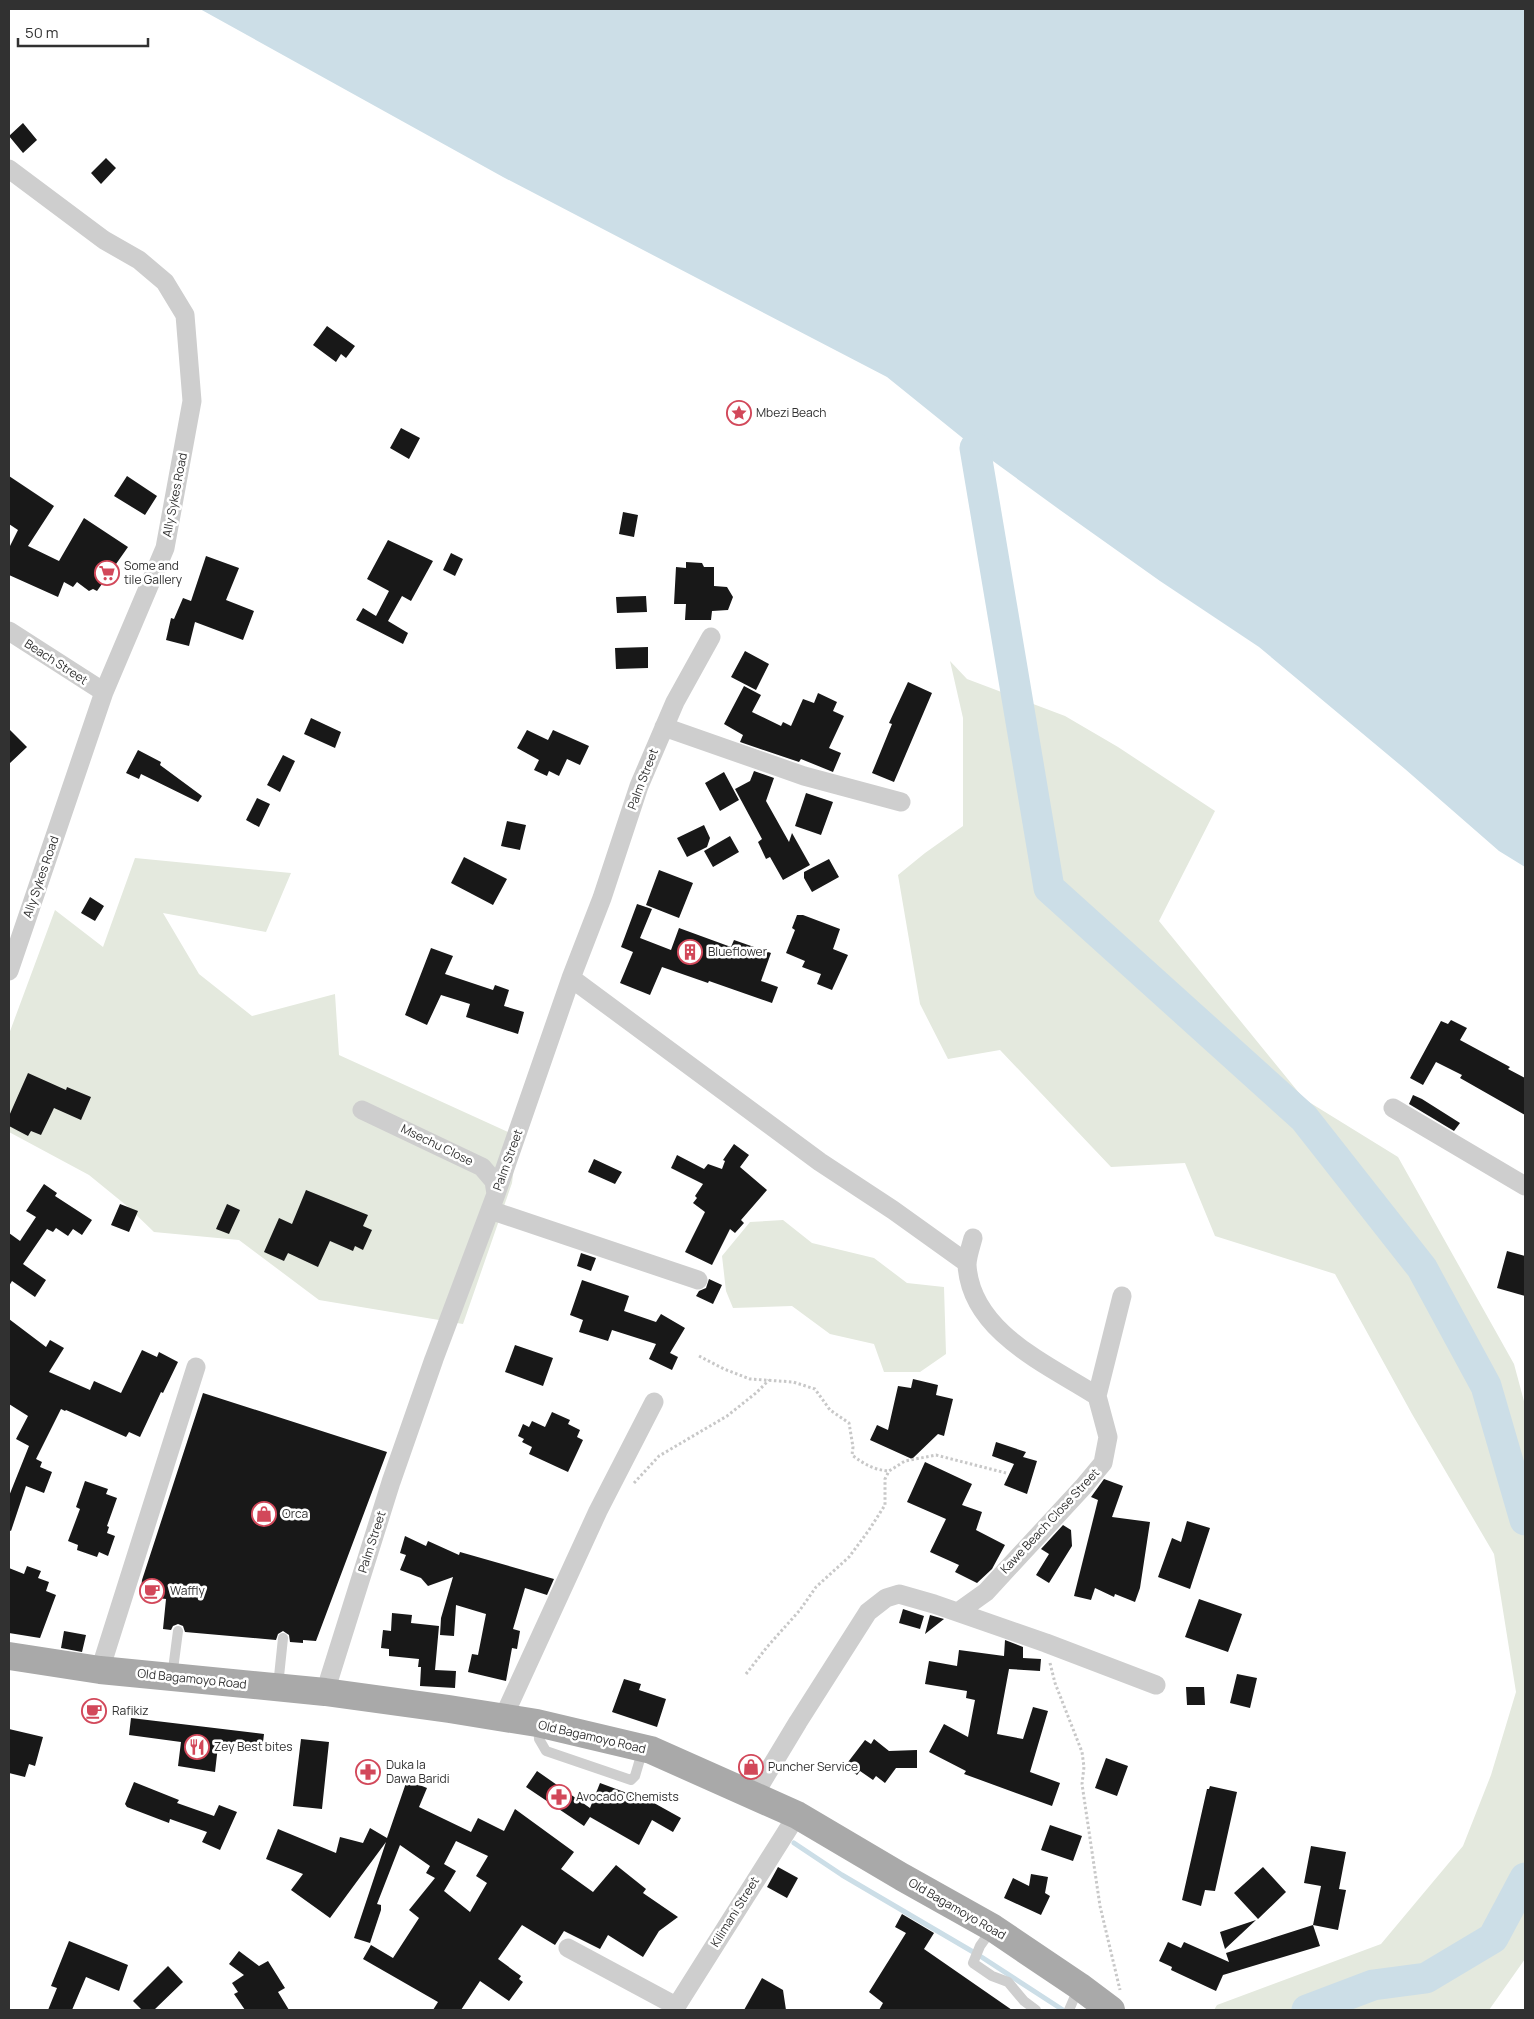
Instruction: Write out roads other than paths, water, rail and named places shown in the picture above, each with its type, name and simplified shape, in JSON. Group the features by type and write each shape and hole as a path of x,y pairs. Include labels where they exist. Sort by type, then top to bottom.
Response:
{"main road":[{"name":"Old Bagamoyo Road","path":"9,1656 100,1670 325,1692 538,1723 643,1748 797,1815 993,1928 1074,1998 1116,2001"}],"street":[{"name":"Ally Sykes Road","path":"9,169 104,240 139,260 165,282 185,315 192,401 165,548 104,692 9,971"},
{"name":"Beach Street","path":"9,631 104,692"},
{"name":"Palm Street","path":"325,1692 391,1482 493,1202 571,978 602,898 639,786 675,702 711,637"},
{"path":"664,727 804,776 900,802"},
{"path":"571,978 813,1157 893,1210 967,1263"},
{"path":"1393,1108 1525,1186"},
{"name":"Msechu Close","path":"362,1110 482,1167 494,1181 493,1202"},
{"path":"493,1202 698,1280"},
{"path":"973,1238 967,1263 972,1292 989,1319 1007,1338 1097,1396"},
{"name":"Kawe Beach Close Street","path":"958,1612 986,1592 1103,1463 1108,1438 1097,1396 1122,1296"},
{"path":"100,1670 196,1367"},
{"path":"503,1718 598,1511 654,1402"},
{"path":"754,1795 868,1612 886,1598 899,1594 958,1612 1046,1643 1156,1685"},
{"name":"Kilimani Street","path":"675,2008 797,1815"},
{"path":"568,1948 675,2008"}],"lane":[{"path":"172,1678 178,1631"},
{"path":"278,1688 283,1638"},
{"path":"993,1928 980,1946 973,1963 992,1976 1008,1982 1024,2001 1036,2010"}],"waterway":[{"path":"975,448 1049,888 1304,1118 1422,1268 1486,1386 1525,1520"},
{"path":"794,1843 842,1875 980,1956 1063,2010"},
{"path":"1307,2010 1373,1985 1426,1978 1493,1938 1525,1878"}],"place":[{"name":"Mbezi Beach","path":"739,413"},
{"name":"Some and tile Gallery","path":"107,573"},
{"name":"Blueflower","path":"690,952"},
{"name":"Orca","path":"264,1514"},
{"name":"Waffly","path":"152,1591"},
{"name":"Rafikiz","path":"94,1711"},
{"name":"Zey Best bites","path":"197,1747"},
{"name":"Puncher Service","path":"751,1767"},
{"name":"Duka la Dawa Baridi","path":"368,1772"},
{"name":"Avocado Chemists","path":"559,1797"}]}
